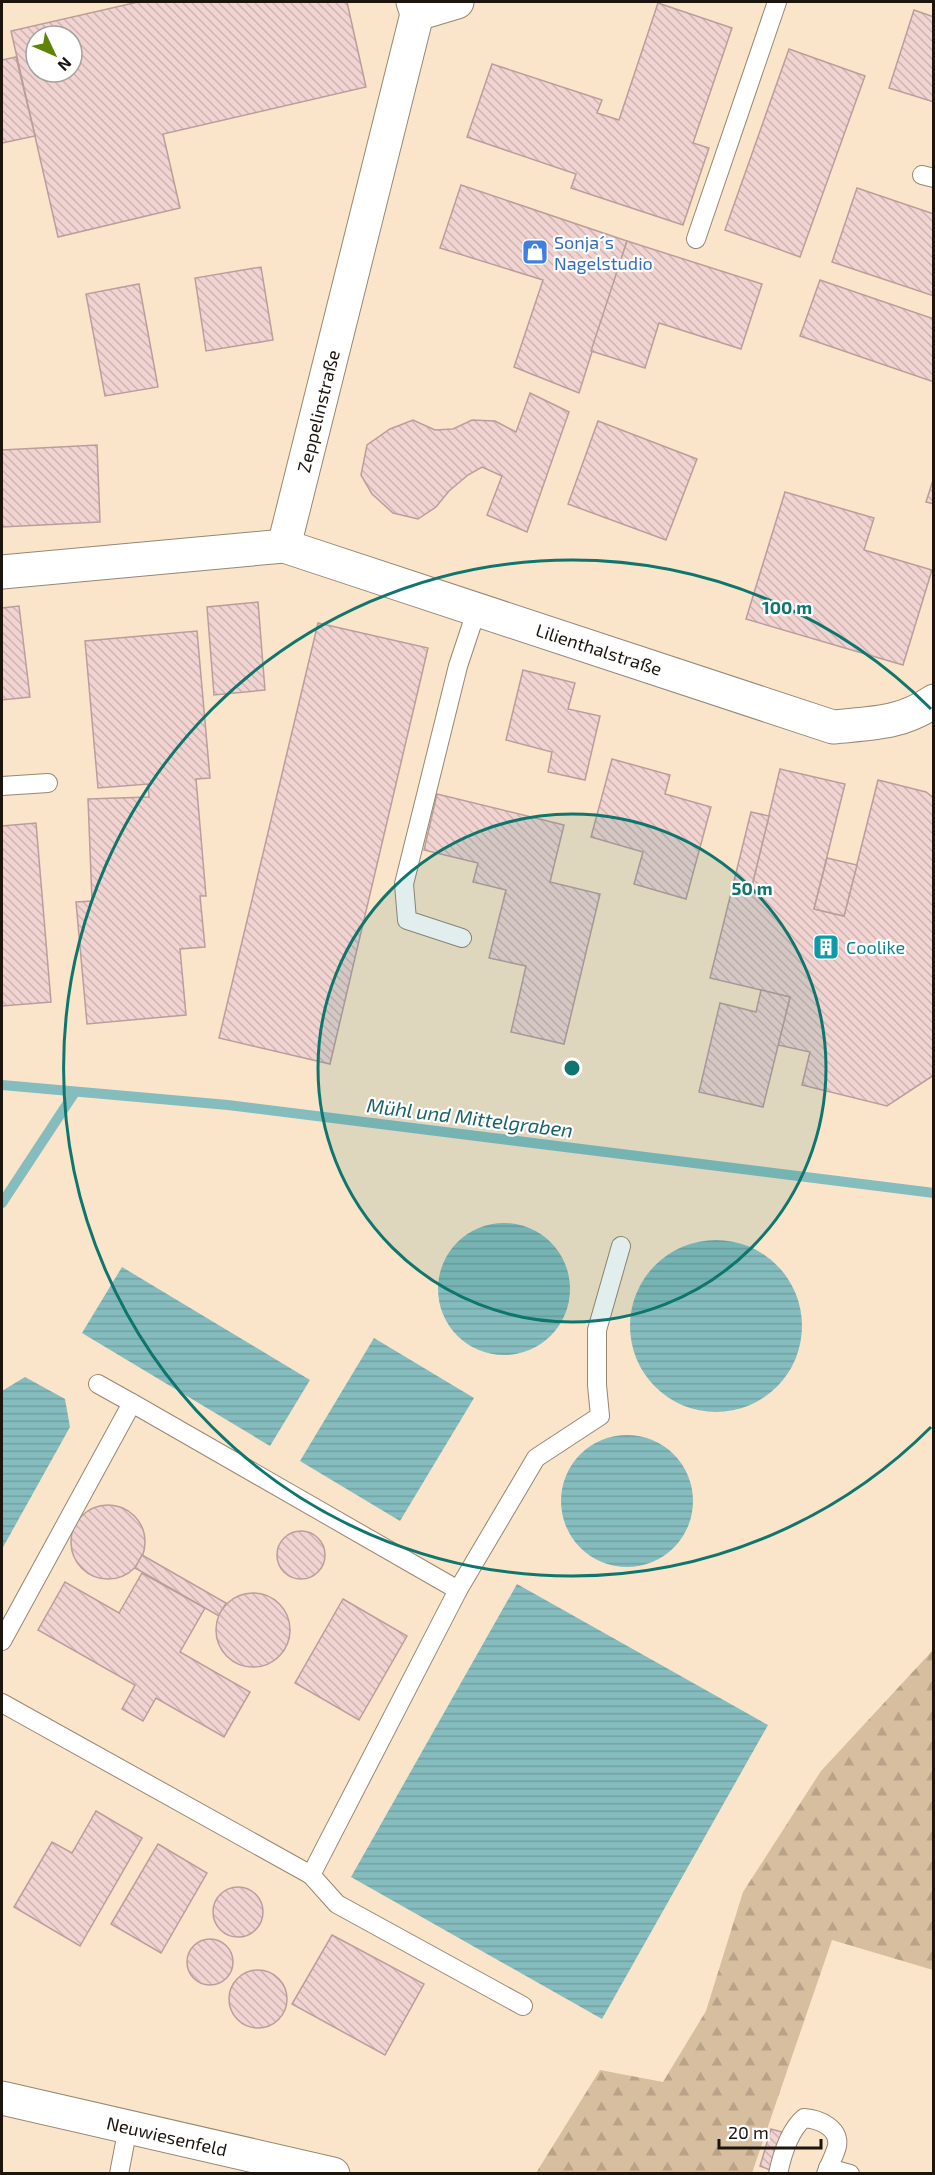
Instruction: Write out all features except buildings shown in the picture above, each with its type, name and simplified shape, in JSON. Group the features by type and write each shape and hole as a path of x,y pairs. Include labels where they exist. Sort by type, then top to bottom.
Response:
{"street":[{"path":"415,8 457,2"},
{"name":"Zeppelinstraße","path":"284,546 415,8"},
{"path":"2,572 284,546"},
{"name":"Lilienthalstraße","path":"284,546 833,727 928,715"},
{"name":"Neuwiesenfeld","path":"2,2098 333,2174"}],"lane":[{"path":"696,239 777,2"},
{"path":"462,938 407,920 404,884 458,666 477,609"},
{"path":"2,786 48,783"},
{"path":"311,1875 458,1590 536,1458 600,1416 597,1385 597,1330 621,1246"},
{"path":"98,1384 458,1590"},
{"path":"2,1641 132,1403"},
{"path":"2,1703 311,1875 337,1904 523,2006"},
{"path":"778,2174 785,2151 798,2123 804,2118 829,2126 835,2133 837,2145 827,2171 850,2174"},
{"path":"119,2174 128,2127"}],"shaded area":[{"path":"2,2 933,2 933,2173 2,2173"}],"green space":[{"path":"933,1650 933,1970 832,1940 752,2173 536,2173 600,2070 663,2082 706,2011 743,1892 821,1771"}],"water":[{"path":"504,1223 529,1228 551,1242 565,1264 570,1289 565,1314 551,1336 529,1350 504,1355 479,1350 457,1336 443,1314 438,1289 443,1264 457,1242 479,1228"},
{"path":"716,1240 749,1247 777,1265 795,1293 802,1326 795,1359 777,1387 749,1405 716,1412 683,1405 655,1387 637,1359 630,1326 637,1293 655,1265 683,1247"},
{"path":"122,1267 310,1380 270,1446 82,1333"},
{"path":"374,1338 474,1398 400,1521 300,1461"},
{"path":"25,1377 65,1399 70,1427 2,1549 2,1391"},
{"path":"627,1435 652,1440 674,1454 688,1476 693,1501 688,1526 674,1548 652,1562 627,1567 602,1562 580,1548 566,1526 561,1501 566,1476 580,1454 602,1440"},
{"path":"517,1584 768,1725 602,2019 351,1877"}],"waterway":[{"name":"Mühl und Mittelgraben","path":"2,1085 228,1105 934,1193"},
{"path":"2,1203 75,1092"}],"place":[{"name":"Sonja´s Nagelstudio","path":"535,252"},
{"name":"Coolike","path":"826,947"}]}
